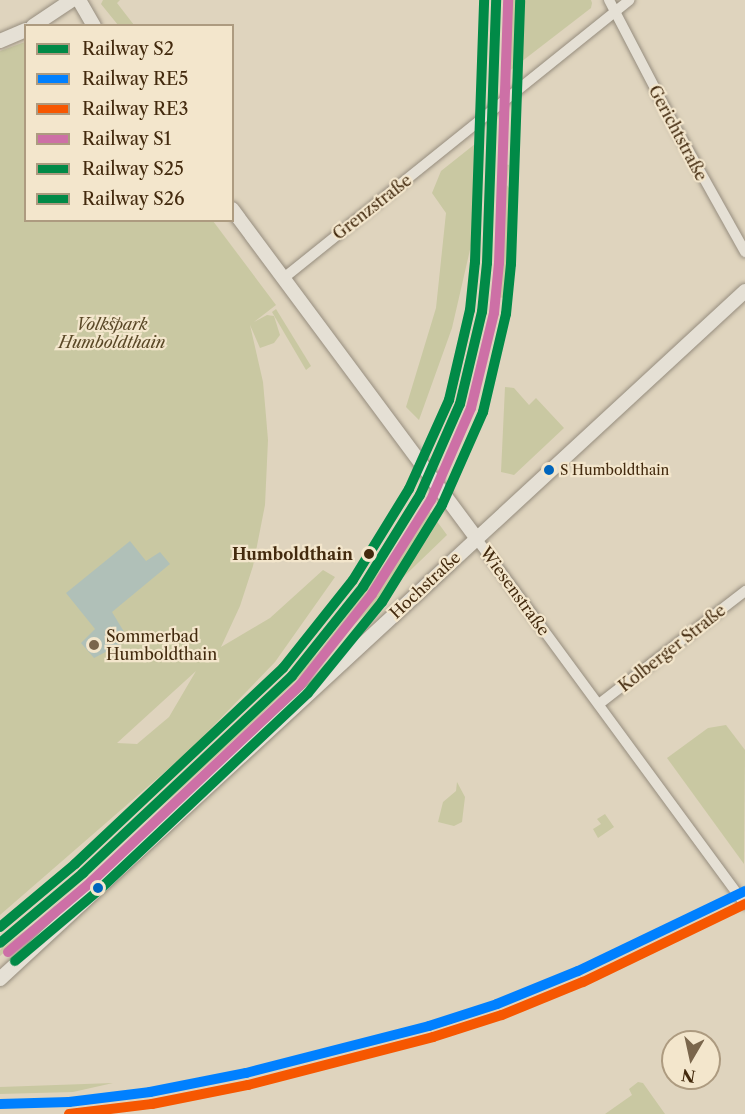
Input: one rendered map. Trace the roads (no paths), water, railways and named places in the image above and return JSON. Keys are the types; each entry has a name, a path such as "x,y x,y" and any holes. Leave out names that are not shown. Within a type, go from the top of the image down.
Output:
{"street":[{"path":"36,24 72,0"},
{"path":"79,0 93,24"},
{"name":"Gerichtstraße","path":"609,0 745,252"},
{"path":"615,12 630,0"},
{"name":"Grenzstraße","path":"285,277 615,12"},
{"path":"0,41 24,31"},
{"name":"Wiesenstraße","path":"234,212 285,277 745,903"},
{"name":"Hochstraße","path":"0,979 745,291"},
{"name":"Kolberger Straße","path":"599,704 745,591"}],"rail line":[{"name":"S25","path":"0,927 75,864 283,668 353,580 409,489 449,400 470,310 475,262 484,0"},
{"name":"S2","path":"0,943 83,873 292,676 363,587 420,495 460,404 482,312 487,263 496,0"},
{"name":"S1","path":"8,952 91,882 300,685 372,594 431,500 471,408 494,313 499,263 508,0"},
{"name":"S26","path":"15,961 99,890 308,693 382,602 442,505 483,412 506,314 511,264 520,1"},
{"name":"RE5","path":"0,1104 69,1102 150,1092 246,1073 429,1026 497,1004 578,971 745,891"},
{"name":"RE3","path":"69,1114 152,1104 248,1085 433,1037 502,1015 583,982 745,904"}],"place":[{"name":"S Humboldthain","path":"549,470"},
{"name":"Humboldthain","path":"369,554"},
{"name":"Sommerbad Humboldthain","path":"94,645"}],"park label":[{"name":"Volkspark Humboldthain","path":"112,333"}]}
